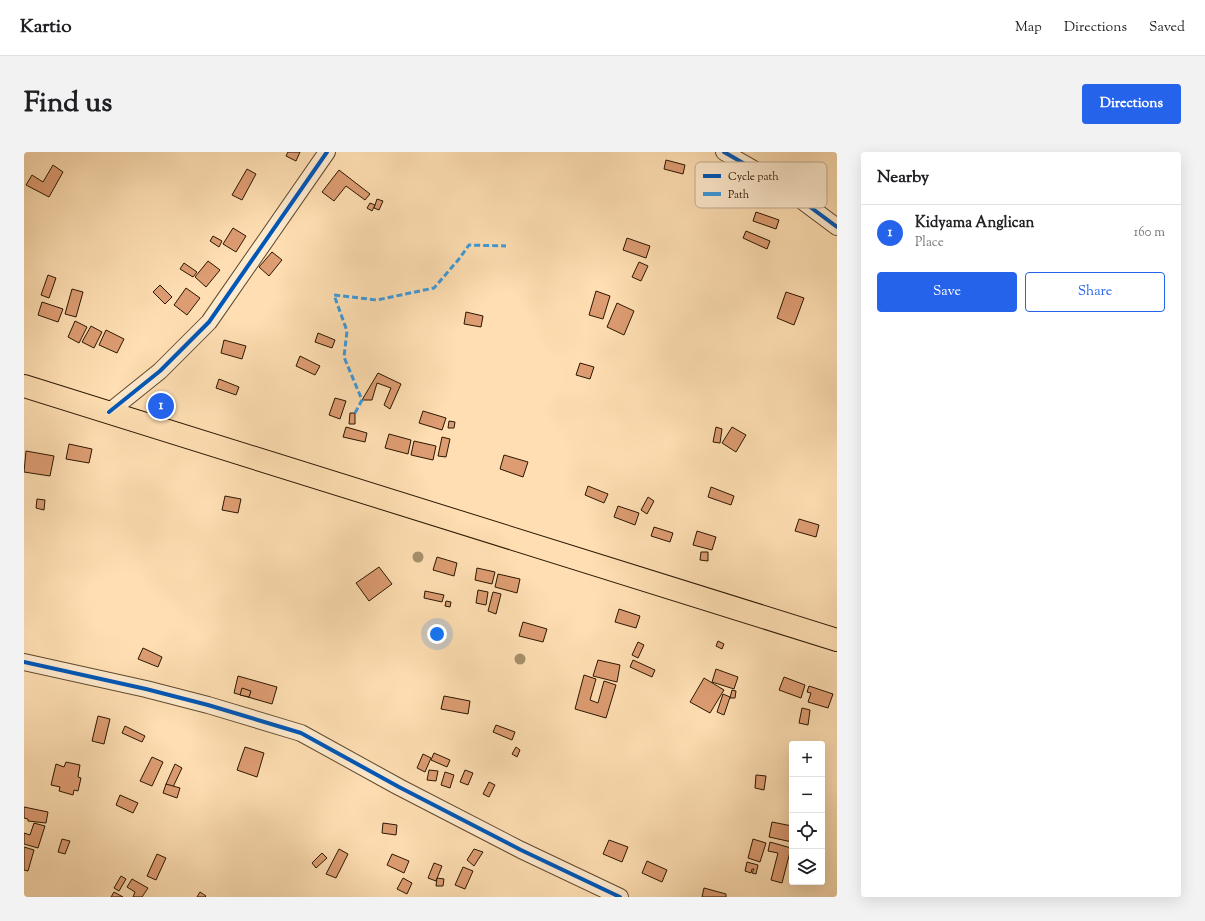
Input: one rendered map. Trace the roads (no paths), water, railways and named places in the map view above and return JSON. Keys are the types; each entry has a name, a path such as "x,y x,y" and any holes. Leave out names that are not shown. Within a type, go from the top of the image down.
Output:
{"highway":[{"path":"24,386 837,640"}],"street":[{"path":"109,412 160,371 209,322 327,152"},
{"path":"724,152 741,162"},
{"path":"812,208 837,227"},
{"path":"24,662 146,689 208,705 301,733 399,787 521,850 620,897"}],"place":[{"name":"Kidyama Anglican","path":"161,406"}]}
